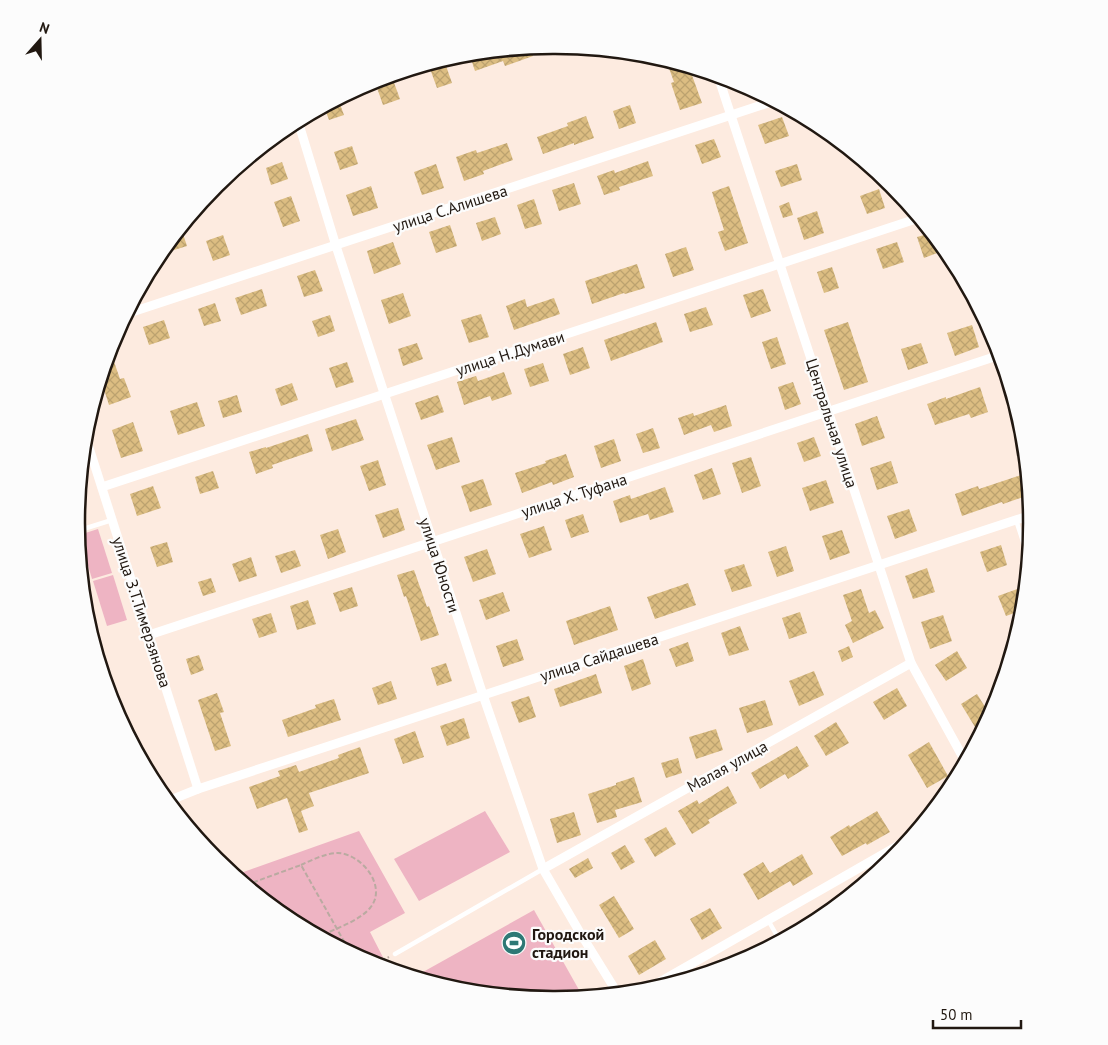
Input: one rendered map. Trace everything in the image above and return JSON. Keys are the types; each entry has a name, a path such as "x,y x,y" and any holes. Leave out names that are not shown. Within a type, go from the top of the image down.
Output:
{"street":[{"name":"Центральная улица","path":"721,85 911,663 961,754"},
{"name":"улица С.Алишева","path":"136,311 765,104"},
{"name":"улица Юности","path":"300,129 384,394 483,695 543,869 614,987"},
{"name":"улица Н.Думави","path":"102,487 912,220"},
{"name":"улица Х. Туфана","path":"149,635 992,357"},
{"name":"улица З.Т.Тимерзянова","path":"91,452 198,789"},
{"name":"улица Сайдашева","path":"175,798 198,789 1023,518"},
{"name":"Малая улица","path":"543,869 911,663"},
{"path":"670,976 887,852"}],"lane":[{"path":"85,528 112,520"},
{"path":"1016,520 1022,540"},
{"path":"395,954 543,869"},
{"path":"768,920 777,934"}],"path":[{"path":"254,882 338,853 354,858 362,863 370,874 377,892 375,902 364,914 328,932"},
{"path":"302,865 344,941"},
{"path":"384,959 395,954"}],"shaded area":[{"path":"98,529 112,573 92,579 87,561 85,533"},
{"path":"113,575 127,620 107,626 93,581"},
{"path":"485,811 510,852 419,901 394,859"},
{"path":"359,831 405,913 370,932 384,959 347,943 320,928 294,912 242,872"},
{"name":"Городской стадион","path":"534,910 579,990 523,990 493,987 423,972"}],"building":[{"path":"523,55 533,56 505,66 503,61 475,71 472,62"},
{"path":"446,67 452,83 437,88 431,71"},
{"path":"669,69 692,75 702,103 680,110 671,83 674,82"},
{"path":"394,82 400,99 383,105 377,88"},
{"path":"630,105 636,123 619,129 613,111"},
{"path":"340,106 344,115 329,120 327,113"},
{"path":"586,116 594,138 543,154 537,137 568,126 567,123"},
{"path":"782,117 789,136 765,144 758,125"},
{"path":"714,139 721,157 702,164 695,145"},
{"path":"507,143 513,160 483,171 484,174 464,181 456,157 476,150 477,153"},
{"path":"352,146 358,164 340,170 334,152"},
{"path":"648,161 653,176 619,187 620,190 604,195 597,176 614,170 615,173"},
{"path":"282,162 288,179 271,185 266,168"},
{"path":"436,164 444,188 422,195 414,172"},
{"path":"797,164 802,180 781,187 775,171"},
{"path":"574,183 581,204 559,211 552,190"},
{"path":"371,186 378,208 353,216 346,195"},
{"path":"729,186 748,243 725,251 718,232 724,230 712,192"},
{"path":"879,189 885,208 867,214 860,196"},
{"path":"291,196 300,221 283,227 274,202"},
{"path":"534,199 542,224 525,229 517,205"},
{"path":"789,202 793,215 783,218 779,206"},
{"path":"817,211 824,233 804,240 797,218"},
{"path":"495,217 501,234 482,241 476,223"},
{"path":"450,225 457,246 436,253 429,232"},
{"path":"183,235 187,246 172,251"},
{"path":"223,235 230,255 213,261 206,241"},
{"path":"924,235 937,253 924,258 917,237"},
{"path":"393,242 401,264 374,274 367,251"},
{"path":"897,242 904,262 883,269 876,249"},
{"path":"686,247 694,270 673,277 665,254"},
{"path":"637,264 645,288 592,304 585,281"},
{"path":"832,267 839,288 824,293 817,272"},
{"path":"315,270 323,291 304,297 297,276"},
{"path":"262,289 267,306 241,315 235,298"},
{"path":"763,289 771,311 751,318 743,295"},
{"path":"403,293 411,316 389,324 381,300"},
{"path":"554,298 560,314 514,330 506,306 525,299 527,307"},
{"path":"215,303 221,321 204,326 198,309"},
{"path":"706,307 713,325 690,332 684,314"},
{"path":"481,314 489,337 469,343 461,320"},
{"path":"330,315 335,331 318,337 312,321"},
{"path":"164,320 170,338 149,345 143,327"},
{"path":"656,322 663,342 611,361 604,340"},
{"path":"848,322 868,382 844,390 824,330"},
{"path":"972,325 979,347 955,356 947,333"},
{"path":"777,337 786,364 771,369 762,342"},
{"path":"417,343 423,359 403,366 398,349"},
{"path":"921,343 928,363 908,370 901,349"},
{"path":"583,347 590,368 570,375 563,354"},
{"path":"114,362 120,379 124,378 131,397 109,405 104,390"},
{"path":"347,362 354,382 336,388 329,368"},
{"path":"543,363 549,381 530,387 524,369"},
{"path":"504,372 512,394 492,401 490,396 464,405 457,382 476,376 478,381"},
{"path":"793,382 801,404 785,410 778,387"},
{"path":"292,383 298,400 281,406 275,389"},
{"path":"980,387 988,412 971,418 969,414 935,425 927,404"},
{"path":"237,395 242,412 223,418 218,401"},
{"path":"438,395 444,412 421,420 415,403"},
{"path":"197,402 205,426 178,435 170,411"},
{"path":"726,405 732,426 714,432 711,425 684,435 678,418 693,413 694,416"},
{"path":"877,416 885,438 862,446 855,424"},
{"path":"356,419 364,440 332,451 325,429"},
{"path":"133,422 143,451 121,458 112,430"},
{"path":"653,428 660,448 643,453 636,434"},
{"path":"308,434 313,451 272,465 273,468 256,474 249,452"},
{"path":"452,437 460,462 436,470 427,445"},
{"path":"814,437 821,456 804,462 797,443"},
{"path":"614,439 621,461 601,468 594,446"},
{"path":"566,454 574,477 553,485 552,482 522,493 515,473"},
{"path":"751,457 761,486 742,493 732,463"},
{"path":"378,460 386,485 369,491 360,466"},
{"path":"891,461 898,483 877,490 870,468"},
{"path":"712,468 721,494 703,500 694,475"},
{"path":"213,471 219,488 200,494 195,477"},
{"path":"1020,475 1022,497 1003,504 1002,502 962,516 955,494 978,486 979,489"},
{"path":"483,479 492,505 470,512 461,486"},
{"path":"826,480 834,503 810,511 802,488"},
{"path":"153,486 161,508 137,516 130,494"},
{"path":"665,487 674,512 650,520 648,514 620,523 613,501 630,495 631,499"},
{"path":"398,508 405,530 383,538 375,515"},
{"path":"909,509 917,531 895,539 887,516"},
{"path":"583,514 589,532 571,538 565,520"},
{"path":"544,526 552,550 529,558 520,534"},
{"path":"338,529 346,552 328,559 320,535"},
{"path":"842,530 850,553 830,560 822,536"},
{"path":"167,542 173,562 157,567 150,547"},
{"path":"1001,545 1007,565 987,572 980,552"},
{"path":"786,546 794,571 777,577 768,552"},
{"path":"487,549 496,574 473,582 464,557"},
{"path":"295,550 301,566 281,573 275,556"},
{"path":"251,557 257,576 239,582 232,564"},
{"path":"744,564 752,586 732,592 724,570"},
{"path":"927,568 935,592 913,599 905,576"},
{"path":"414,570 439,635 421,641 397,575"},
{"path":"211,578 216,592 203,596 198,582"},
{"path":"688,583 696,605 655,619 647,597"},
{"path":"352,587 358,606 340,612 333,593"},
{"path":"861,589 869,613 875,610 884,628 853,643 845,625 852,621 843,595"},
{"path":"1018,589 1014,613 1006,616 998,596"},
{"path":"503,592 510,611 486,620 479,600"},
{"path":"308,600 316,624 297,630 290,606"},
{"path":"610,606 618,630 574,645 566,621"},
{"path":"800,612 807,633 789,639 782,618"},
{"path":"271,613 277,632 259,638 252,619"},
{"path":"943,615 952,641 930,649 921,622"},
{"path":"740,626 749,650 729,656 721,633"},
{"path":"517,639 524,660 503,667 496,646"},
{"path":"688,642 694,661 676,667 669,649"},
{"path":"849,646 853,657 842,662 838,651"},
{"path":"957,651 967,668 946,681 935,665"},
{"path":"199,655 204,670 191,675 186,659"},
{"path":"643,659 651,684 632,691 624,666"},
{"path":"446,663 452,681 437,686 431,668"},
{"path":"814,671 824,695 799,706 789,681"},
{"path":"596,674 602,693 560,707 554,689"},
{"path":"391,681 397,699 378,705 372,688"},
{"path":"897,688 907,706 884,720 873,702"},
{"path":"217,693 224,712 220,713 231,746 215,751 198,700"},
{"path":"977,694 985,707 976,727 975,727 961,704"},
{"path":"529,696 536,717 519,723 511,702"},
{"path":"334,699 341,720 288,737 282,720 316,708 315,705"},
{"path":"765,700 773,725 747,733 739,708"},
{"path":"464,718 470,738 447,746 440,726"},
{"path":"836,722 849,743 826,756 814,736"},
{"path":"716,729 723,750 696,759 689,737"},
{"path":"415,731 424,757 403,764 394,739"},
{"path":"929,742 948,776 927,788 908,755"},
{"path":"797,746 809,766 788,779 785,774 760,789 751,773"},
{"path":"360,747 369,773 309,793 314,806 301,811 308,830 299,833 287,798 257,809 249,787 280,776 278,771 296,765 299,772 339,758 338,755"},
{"path":"678,758 682,773 666,778 661,763"},
{"path":"634,777 642,802 615,810 617,817 597,823 588,794"},
{"path":"728,786 737,803 708,820 710,823 692,834 678,811 697,800 699,804"},
{"path":"877,811 890,832 842,856 830,837"},
{"path":"574,812 581,835 557,843 550,819"},
{"path":"666,827 676,844 655,857 644,839"},
{"path":"625,845 635,862 621,870 611,853"},
{"path":"802,854 813,874 793,886 790,881 758,900 743,874 763,862 770,873"},
{"path":"588,858 593,868 575,878 569,869"},
{"path":"614,896 634,929 619,938 599,905"},
{"path":"710,908 722,928 702,940 690,919"},
{"path":"655,940 666,959 639,975 628,956"}],"place":[{"name":"Городской стадион","path":"514,943"}]}
